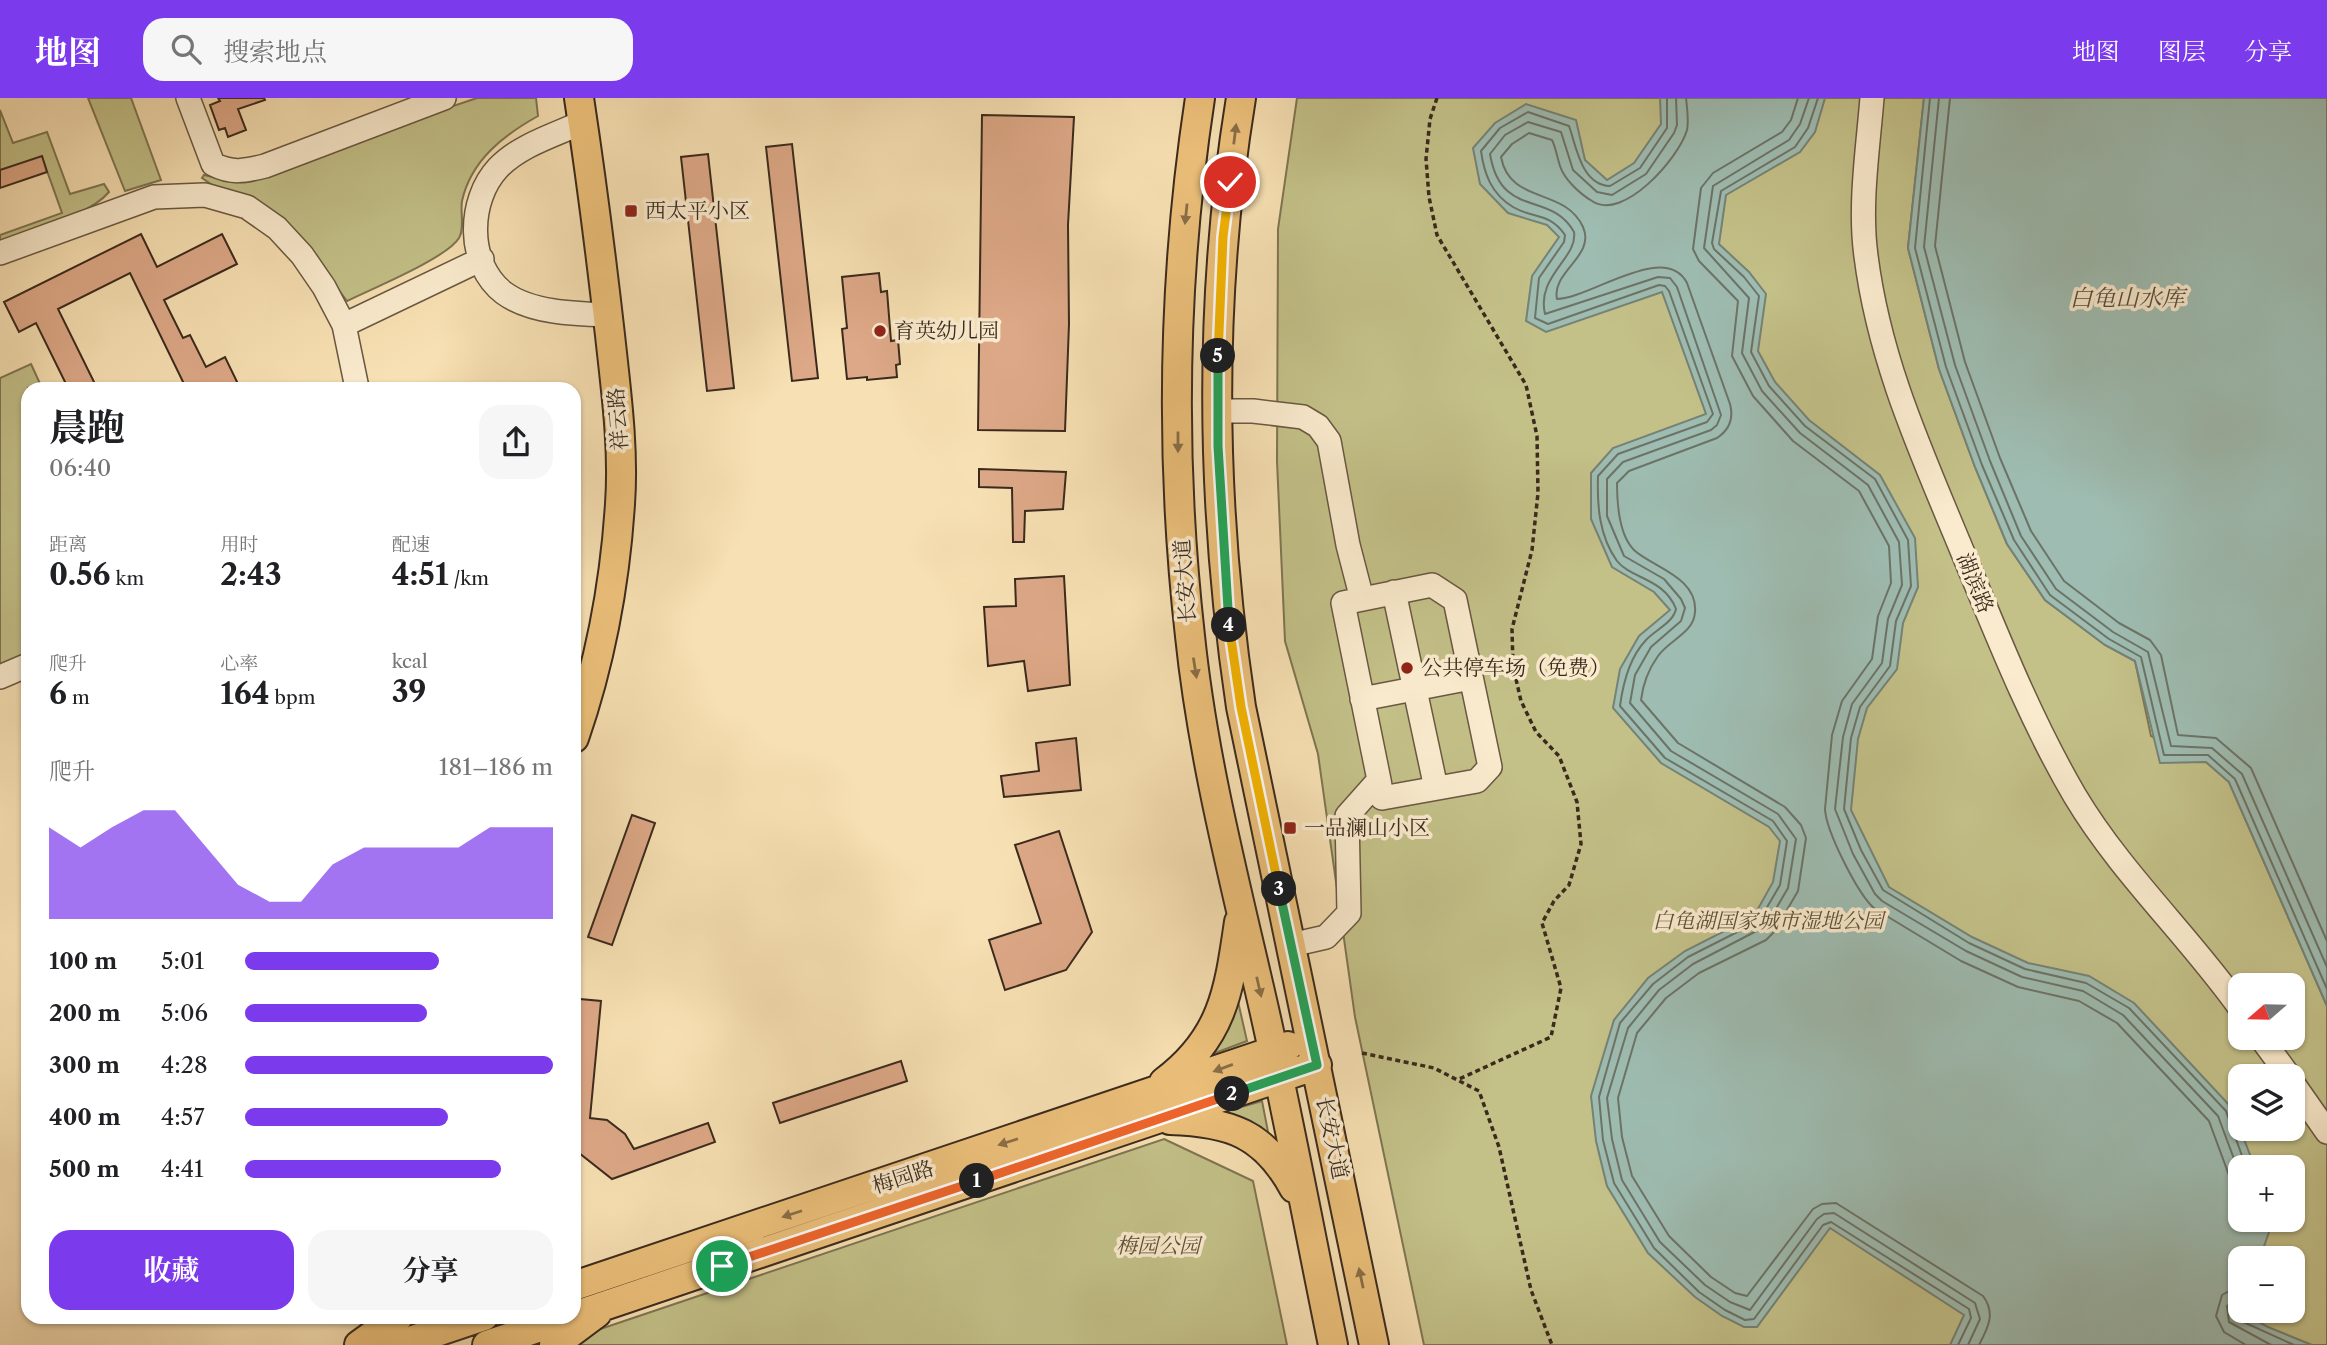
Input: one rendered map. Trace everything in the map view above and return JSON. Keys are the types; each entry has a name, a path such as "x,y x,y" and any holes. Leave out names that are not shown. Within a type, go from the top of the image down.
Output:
{"main road":[{"name":"长安大道","path":"1200,98 1182,251 1178,402 1182,553 1190,639 1205,733 1333,1345"},
{"name":"长安大道","path":"1241,98 1223,237 1218,317 1221,511 1230,631 1241,707 1374,1345"},
{"name":"祥云路","path":"581,110 618,409 620,503 605,616 590,688 581,716"},
{"path":"1241,909 1227,996 1215,1023 1188,1065 1152,1107 1231,1127 1249,1136 1274,1157 1305,1208"},
{"name":"梅园路","path":"581,1313 1152,1107 1273,1051 1314,1052"},
{"name":"梅园路","path":"581,1284 1152,1107 1278,1078 1314,1052"},
{"path":"581,1272 628,1268"},
{"path":"581,1324 591,1316 633,1296"},
{"path":"359,1345 387,1324"},
{"name":"梅园路","path":"398,1345 512,1324"},
{"path":"554,1345 581,1324"}],"street":[{"path":"188,98 213,164 226,171 240,172 265,166 444,98"},
{"name":"湖滨路","path":"1872,98 1866,180 1865,254 1880,339 1917,445 1995,631 2039,728 2076,797 2133,878 2228,993"},
{"path":"581,110 515,154 489,179 482,192 475,221 482,259 492,280 505,293 525,302 580,314 608,315"},
{"path":"0,253 154,197 205,195 247,207 278,228 302,255 344,325 356,382"},
{"path":"344,325 482,259"},
{"path":"1218,411 1253,411 1303,417 1318,426 1329,441 1348,545 1362,599"},
{"path":"1432,585 1455,600 1490,767 1477,781 1382,798 1343,603 1362,599 1432,585"},
{"path":"1394,592 1436,788"},
{"path":"0,677 21,668"},
{"path":"1362,699 1471,678"},
{"path":"1291,945 1326,937 1349,913 1346,816 1379,780"},
{"path":"2305,1101 2327,1132"}],"path":[{"path":"1437,98 1430,119 1426,159 1429,197 1437,235 1526,385 1537,436 1538,493 1532,550 1512,629 1513,666 1521,701 1536,732 1559,756 1577,802 1581,844 1569,885 1554,901 1542,923 1561,988 1551,1037 1457,1080"},
{"path":"1362,1053 1434,1069 1479,1091 1495,1136 1531,1290 1552,1345"}],"green space":[{"path":"88,98 131,98 161,180 125,191"},
{"path":"477,98 536,98 538,116 501,140 473,173 462,201 461,234 452,246 425,264 347,301 311,253 202,178 204,175 230,181"},
{"name":"白龟湖国家城市湿地公园","path":"1297,98 1924,98 1908,248 1939,369 2007,544 2045,600 2105,645 2135,661 2151,736 2206,762 2229,782 2327,1006 2327,1345 1424,1345 1355,1017 1318,754 1285,641 1277,461 1278,229"},
{"path":"0,110 13,143 47,132 70,194 104,184 109,192 100,201 73,216 0,242 0,235 62,213 42,157 0,170"},
{"path":"31,364 39,382 21,382 21,662 0,672 0,378"},
{"path":"1237,997 1247,1041 1207,1056"},
{"path":"1262,1101 1270,1142 1217,1114"},
{"name":"梅园公园","path":"1164,1139 1253,1181 1287,1345 553,1345"}],"water":[{"path":"1660,98 1825,98 1815,132 1800,152 1726,195 1719,244 1749,272 1766,294 1758,351 1775,382 1809,420 1880,475 1915,538 1918,587 1903,623 1897,669 1867,708 1858,739 1851,810 1889,887 1972,937 2028,963 2089,976 2134,1003 2228,1104 2228,1141 2245,1141 2250,1155 2228,1155 2228,1232 2269,1232 2264,1246 2228,1246 2228,1323 2261,1323 2312,1345 1950,1345 1964,1315 1830,1228 1757,1327 1744,1327 1722,1316 1695,1297 1648,1253 1607,1186 1596,1141 1591,1096 1614,1020 1648,978 1685,951 1754,916 1773,882 1780,841 1769,827 1661,763 1613,708 1620,669 1639,636 1670,610 1654,592 1612,567 1591,519 1591,473 1613,448 1706,414 1662,292 1546,332 1526,321 1532,276 1559,237 1547,225 1508,213 1480,184 1473,148 1495,123 1526,104 1576,120 1585,160 1607,180 1634,163 1661,124"},
{"name":"白龟山水库","path":"1924,98 2327,98 2327,1006 2229,782 2206,762 2160,763 2135,661 2105,645 2045,600 2007,544 1939,369 1908,248"}],"building":[{"path":"218,98 265,100 238,109 246,130 228,137 225,128 219,130 210,105 220,101"},
{"path":"982,115 1074,117 1068,225 1069,324 1065,431 978,430"},
{"path":"792,144 818,378 792,381 766,147"},
{"path":"708,154 734,388 707,391 681,157"},
{"path":"42,156 47,172 0,188 0,170"},
{"path":"141,234 157,267 222,234 237,264 164,300 183,338 190,335 206,367 225,357 237,382 183,382 130,273 58,309 94,382 65,382 36,323 19,332 4,302"},
{"path":"879,273 881,292 887,291 891,341 898,340 900,364 896,365 897,377 847,379 842,329 847,328 842,277"},
{"path":"979,469 1066,472 1063,509 1025,511 1024,542 1013,542 1012,488 979,487"},
{"path":"1064,576 1070,685 1028,691 1024,661 988,666 984,607 1016,606 1015,579"},
{"path":"1076,738 1081,790 1004,797 1001,776 1039,771 1036,743"},
{"path":"632,815 655,823 612,945 588,937"},
{"path":"1059,831 1092,932 1066,970 1005,990 989,940 1041,923 1015,845"},
{"path":"581,999 601,1001 590,1118 607,1120 625,1134 634,1149 708,1123 715,1142 612,1179 581,1155"},
{"path":"901,1061 907,1081 780,1123 773,1103"}],"place":[{"name":"西太平小区","path":"631,211"},
{"name":"育英幼儿园","path":"880,331"},
{"name":"公共停车场（免费）","path":"1407,668"},
{"name":"一品澜山小区","path":"1290,828"}],"route":[{"path":"722,1266 1317,1065 1241,707 1230,631 1218,446 1218,317 1223,237 1230,182"}]}
